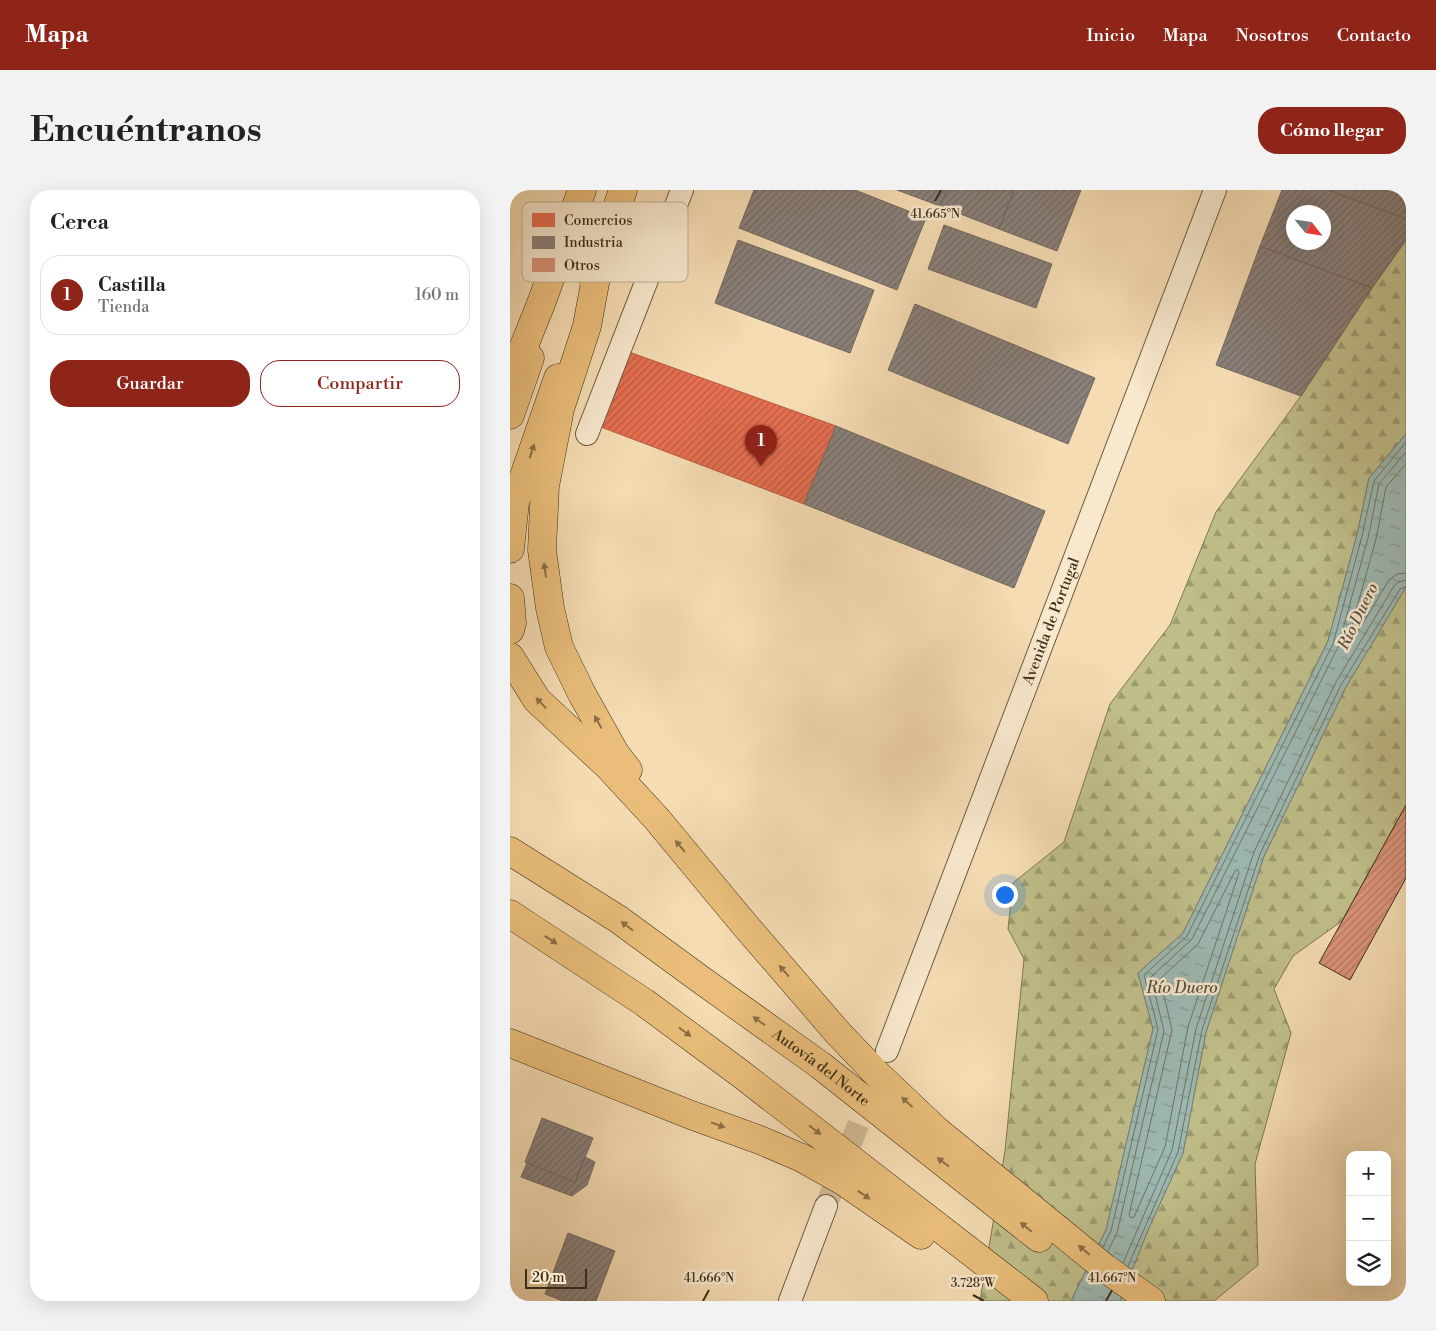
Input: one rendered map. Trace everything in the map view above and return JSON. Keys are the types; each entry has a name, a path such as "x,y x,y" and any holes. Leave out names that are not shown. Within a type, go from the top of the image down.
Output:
{"highway":[{"path":"578,202 582,190"},
{"path":"590,202 594,190"},
{"path":"619,202 623,190"},
{"path":"510,381 549,282"},
{"path":"510,415 560,282"},
{"path":"510,549 515,502 591,282"},
{"path":"595,282 587,326 560,408 545,486 542,550 550,608 559,647 610,745 645,791 656,818"},
{"path":"510,598 512,623 510,630"},
{"path":"510,657 537,700 608,766 656,818 838,1033 878,1075 990,1185 1150,1301"},
{"name":"Autovía del Norte","path":"510,851 618,919 820,1064 899,1128 990,1185 1119,1301"},
{"path":"510,914 645,1003 741,1074 944,1241 1005,1301"},
{"path":"510,1043 691,1116 760,1140 802,1158 944,1241 1034,1301"},
{"path":"510,1063 691,1116"}],"street":[{"path":"677,202 682,190"},
{"name":"Avenida de Portugal","path":"887,1051 1215,190"},
{"path":"587,434 646,282"},
{"path":"790,1301 826,1206"}],"green space":[{"path":"1406,240 1406,434 1369,478 1357,535 1328,641 1269,761 1183,933 1138,973 1153,1029 1106,1230 1071,1301 980,1301 1005,1151 1024,959 1008,929 1013,883 1064,842 1110,704 1170,625 1216,512 1301,396"},
{"path":"1406,587 1406,805 1342,921 1293,956 1274,989 1291,1033 1255,1164 1258,1265 1214,1301 1120,1301 1148,1230 1183,1153 1206,1032 1264,856 1346,687"}],"water":[{"name":"Río Duero","path":"1406,434 1406,587 1346,687 1264,856 1206,1032 1183,1153 1148,1230 1120,1301 1071,1301 1106,1230 1153,1029 1138,973 1183,933 1269,761 1328,641 1357,535 1369,478"}],"building: Comercios":[{"path":"629,352 836,426 804,504 601,427"}],"building: Industria":[{"path":"754,190 855,190 926,218 897,290 739,228"},
{"path":"897,190 947,190 940,206"},
{"path":"947,190 1014,190 999,229 940,206"},
{"path":"1014,190 1081,190 1057,251 999,229"},
{"path":"1282,190 1328,190 1406,219 1406,240 1372,288 1260,246"},
{"path":"1328,190 1406,190 1406,219"},
{"path":"944,225 1052,264 1036,308 928,269"},
{"path":"738,240 874,290 850,353 715,303"},
{"path":"1260,246 1372,288 1301,396 1216,365"},
{"path":"915,304 1095,378 1068,444 888,370"},
{"path":"836,426 1045,511 1014,588 804,504"},
{"path":"542,1118 593,1138 575,1182 525,1162"},
{"path":"585,1157 595,1162 587,1185 572,1196 521,1177 527,1163 575,1182"},
{"path":"568,1233 615,1251 596,1301 563,1301 545,1294"}],"building: Otros":[{"path":"1406,805 1406,878 1350,980 1319,963"}],"tunnel":[{"path":"826,1206 873,1087"}],"place":[{"name":"Castilla","path":"761,466"}]}
